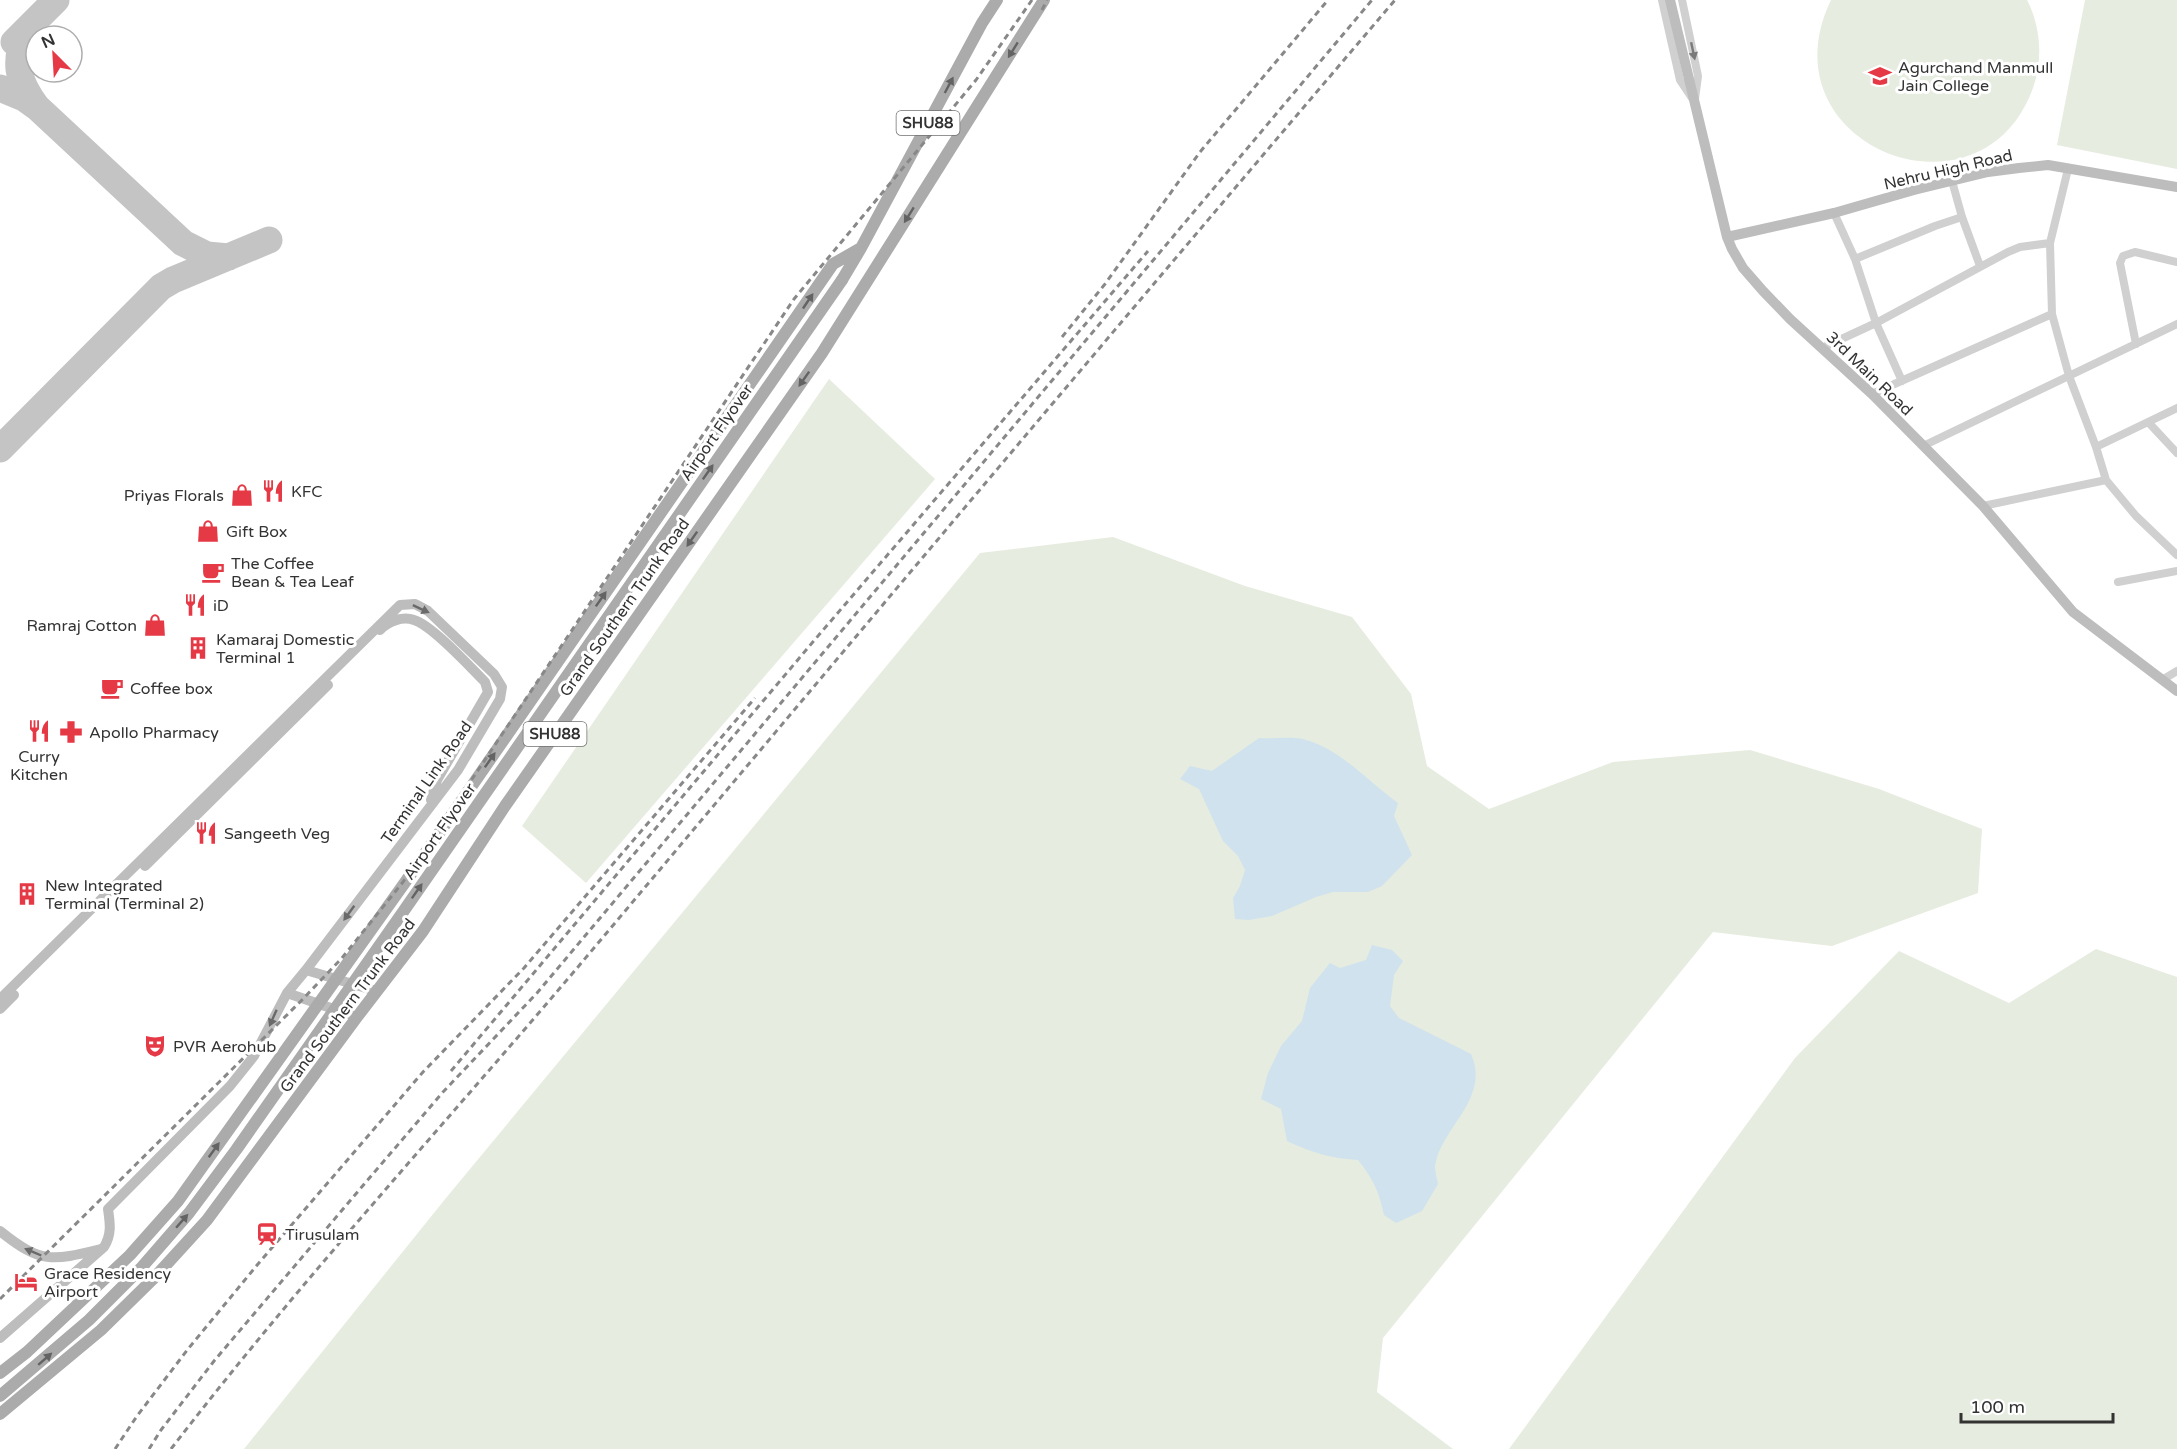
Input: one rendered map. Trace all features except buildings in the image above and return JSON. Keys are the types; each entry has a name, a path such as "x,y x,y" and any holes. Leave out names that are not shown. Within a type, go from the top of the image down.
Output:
{"main road":[{"name":"SHU88","path":"861,248 982,23 997,0"},
{"name":"Grand Southern Trunk Road","path":"0,1414 101,1330 155,1277 207,1220 423,931 505,806 822,353 1044,0"},
{"name":"Airport Flyover","path":"0,1396 89,1320 142,1267 189,1213 343,998 842,280 861,248"},
{"path":"0,1373 45,1336 137,1248 178,1200 337,980 833,264 861,248"}],"street":[{"path":"1662,0 1680,80 1695,102"},
{"name":"3rd Main Road","path":"1670,0 1727,237 1743,268 1763,291 1872,394 1983,506 2073,612 2177,691"},
{"path":"1682,0 1698,76 1695,102"},
{"name":"Nehru High Road","path":"1727,237 1834,213 1988,172 2019,168 2048,165 2177,187"},
{"path":"2068,170 2050,243 2052,314 2069,376 2106,480 2136,516 2177,555"},
{"path":"1952,181 1980,266"},
{"path":"1834,213 1855,259 1876,323 1902,381"},
{"path":"1855,259 1962,217"},
{"path":"1822,348 1876,323 1980,266 2020,247 2050,243"},
{"path":"2136,344 2120,262 2123,256 2135,252 2177,262"},
{"path":"1872,394 2052,314"},
{"path":"1923,446 2177,324"},
{"path":"2096,447 2177,408"},
{"path":"2149,423 2177,453"},
{"path":"1983,506 2106,480"},
{"path":"2118,582 2177,571"},
{"name":"Terminal Link Road","path":"0,999 400,605 415,604 428,611 494,674 502,687 496,708 458,770 286,993 254,1056 230,1086 108,1209 109,1238 101,1249"},
{"path":"0,1009 310,703 383,626 401,618 416,620 435,634 485,682 488,692 437,780 429,806"},
{"path":"2162,680 2177,671"},
{"path":"306,970 376,991"},
{"path":"286,993 357,1017"},
{"path":"0,1231 24,1248 48,1258 60,1259 101,1249"},
{"path":"0,1338 101,1249"}],"shaded area":[{"path":"1831,0 2027,0 2038,32 2039,44 2038,66 2033,88 2007,132 1970,155 1928,162 1886,152 1850,130 1826,95 1817,51"},
{"path":"2085,0 2177,0 2177,169 2057,145"},
{"path":"829,379 935,479 586,883 522,826"},
{"path":"1113,537 1245,586 1352,617 1411,694 1427,766 1489,809 1613,762 1750,750 1879,789 1982,829 1978,893 1832,946 1713,932 1383,1338 1377,1392 1453,1449 244,1449 446,1198 980,553"},
{"path":"2096,949 2177,977 2177,1449 1509,1449 1795,1058 1899,951 2009,1003"}],"water":[{"path":"1259,738 1306,740 1319,744 1354,767 1398,803 1394,816 1412,855 1382,886 1368,892 1333,892 1272,916 1249,920 1235,919 1233,898 1245,870 1238,856 1223,841 1199,789 1180,779 1190,766 1212,771"},
{"path":"1372,945 1392,950 1403,961 1394,975 1390,1006 1399,1018 1471,1054 1475,1070 1475,1085 1470,1099 1439,1152 1435,1166 1438,1184 1422,1211 1396,1223 1384,1215 1375,1186 1358,1160 1321,1154 1287,1141 1281,1109 1261,1099 1268,1073 1281,1046 1302,1021 1310,988 1330,963 1340,968 1366,960"}],"taxiway":[{"path":"14,42 56,0"},
{"path":"24,36 19,70 25,88 37,107"},
{"path":"0,88 24,98 38,108 183,243 207,255 229,257"},
{"path":"0,449 161,287 269,240"}],"railway":[{"path":"0,1299 300,1002 342,958 403,882 794,299 976,80 1032,0"},
{"path":"1042,10 1047,0"},
{"path":"1062,337 1105,284 1200,152 1328,0"},
{"path":"149,1449 214,1361 443,1092 537,993 1372,0"},
{"path":"171,1449 322,1263 583,961 1395,0"},
{"path":"451,1071 812,643 1148,251"},
{"path":"115,1449 188,1349 258,1264 423,1072 524,968 755,698"}],"place":[{"name":"Agurchand Manmull Jain College","path":"1880,76"},
{"name":"KFC","path":"273,491"},
{"name":"Priyas Florals","path":"242,495"},
{"name":"Gift Box","path":"208,531"},
{"name":"The Coffee Bean & Tea Leaf","path":"213,572"},
{"name":"iD","path":"195,605"},
{"name":"Ramraj Cotton","path":"155,625"},
{"name":"Kamaraj Domestic Terminal 1","path":"198,648"},
{"name":"Coffee box","path":"112,688"},
{"name":"Curry Kitchen","path":"39,731"},
{"name":"Apollo Pharmacy","path":"71,732"},
{"name":"Sangeeth Veg","path":"206,833"},
{"name":"New Integrated Terminal (Terminal 2)","path":"27,894"},
{"name":"PVR Aerohub","path":"155,1046"},
{"name":"Tirusulam","path":"267,1234"},
{"name":"Grace Residency Airport","path":"26,1282"}]}
